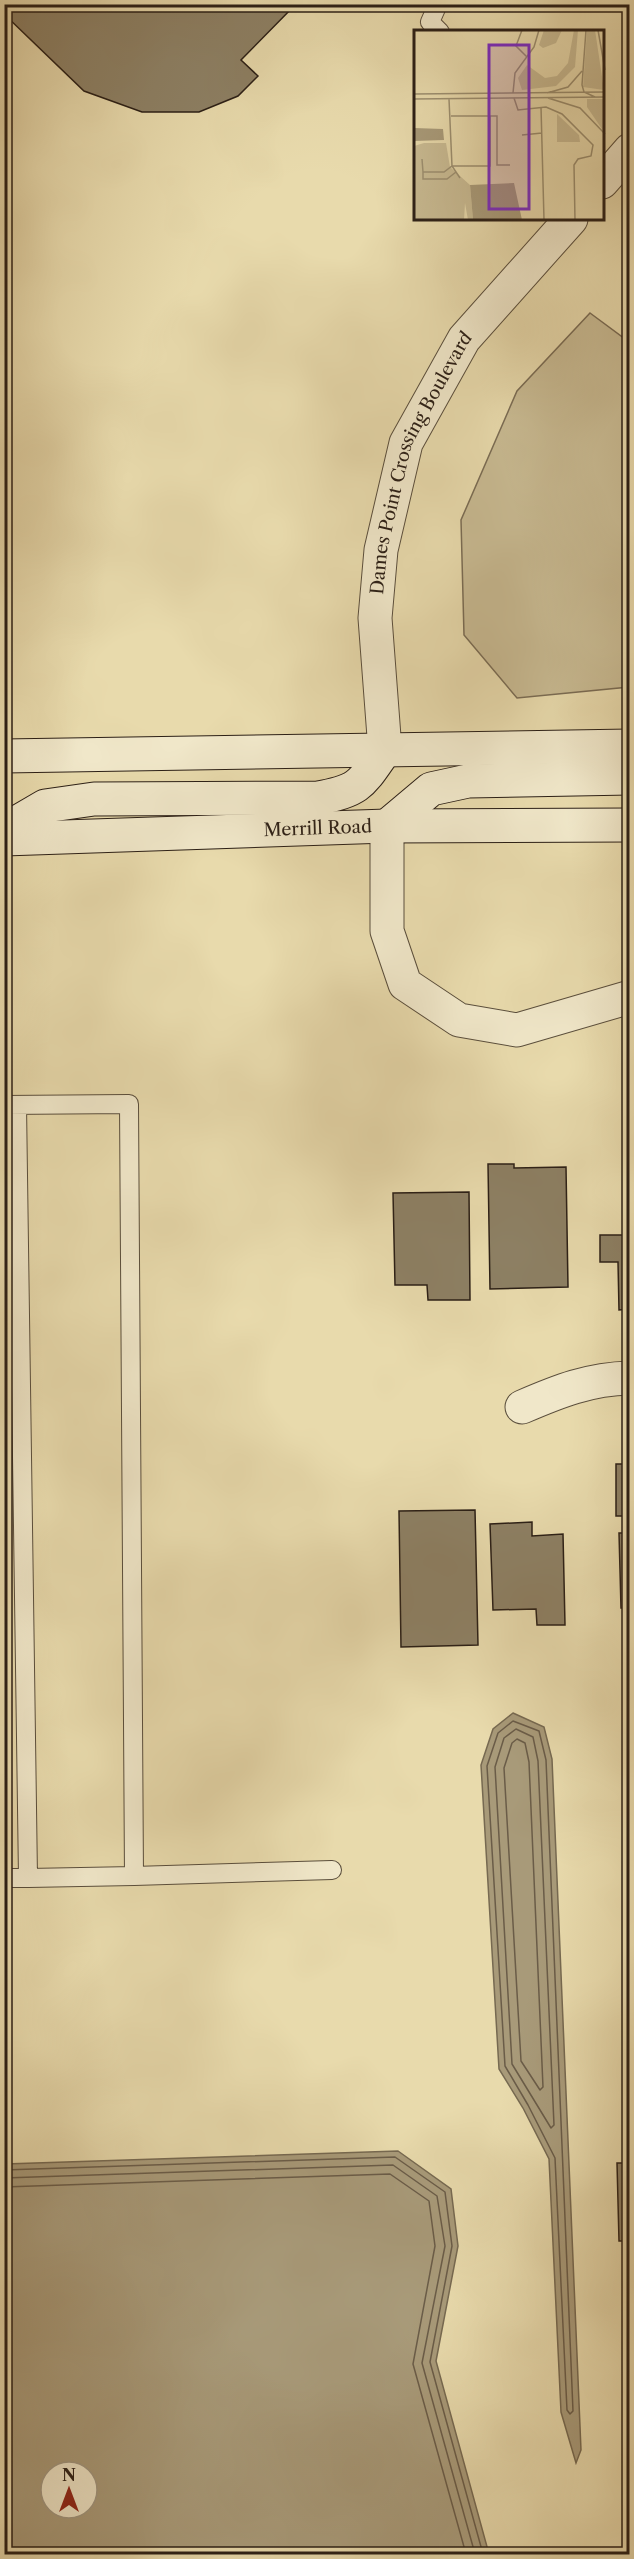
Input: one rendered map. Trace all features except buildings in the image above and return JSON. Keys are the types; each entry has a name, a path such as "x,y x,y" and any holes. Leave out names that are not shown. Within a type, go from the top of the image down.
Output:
{"main road":[{"path":"604,181 630,150"},
{"name":"Dames Point Crossing Boulevard","path":"385,750 375,618 381,550 406,443 464,339 570,220"},
{"path":"4,756 630,747"},
{"path":"4,830 45,806 94,799 318,798 340,794 363,782 385,750"},
{"path":"630,778 468,781 431,789 387,826 387,931 405,984 459,1020 517,1030 630,997"},
{"name":"Merrill Road","path":"4,839 387,826 630,825"},
{"path":"522,1407 566,1388 609,1378 630,1378"}],"lane":[{"path":"438,4 430,22 438,30"},
{"path":"28,1878 11,1105 129,1104 134,1876"},
{"path":"4,1878 332,1870"}],"shaded area":[{"path":"590,313 629,342 629,687 517,698 464,635 461,520 517,391"}],"water":[{"path":"513,1713 544,1727 552,1759 581,2450 576,2463 561,2412 549,2159 523,2108 499,2069 481,1765 493,1729"},
{"path":"398,2151 451,2189 458,2246 436,2361 489,2554 5,2554 5,2164"}]}
